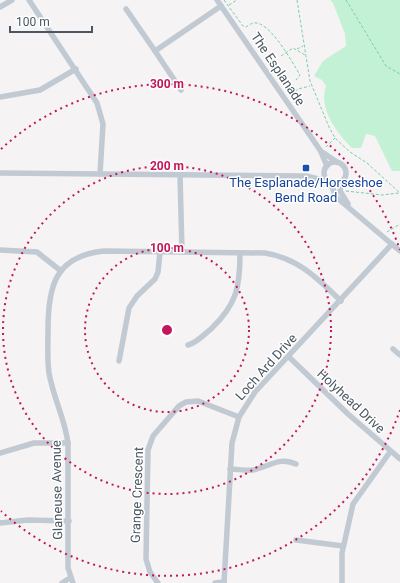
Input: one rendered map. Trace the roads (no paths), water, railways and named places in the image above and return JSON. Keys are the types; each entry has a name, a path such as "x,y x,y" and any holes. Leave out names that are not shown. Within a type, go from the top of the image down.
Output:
{"street":[{"path":"0,7 12,0"},
{"path":"29,0 94,98 103,124 100,174"},
{"name":"The Esplanade","path":"217,0 320,150 326,169"},
{"path":"155,51 221,6"},
{"path":"126,9 182,90"},
{"path":"0,97 40,90 76,69"},
{"name":"The Esplanade","path":"320,150 337,162"},
{"path":"306,176 326,169 337,162 342,164 346,170 346,178 341,183 340,191 349,207"},
{"path":"326,169 329,182 336,197 400,251"},
{"path":"0,173 306,176 329,182 341,183"},
{"path":"180,175 182,252"},
{"name":"Loch Ard Drive","path":"224,582 232,443 239,417 248,400 392,244"},
{"path":"0,250 37,252 61,271"},
{"name":"Glaneuse Avenue","path":"72,581 68,568 68,443 66,428 49,373 48,358 48,303 55,282 61,271 76,259 94,252 265,253 291,260 308,271 341,301"},
{"path":"119,362 129,308 137,296 155,279 158,272 160,252"},
{"path":"188,345 196,342 220,320 236,297 239,284 240,253"},
{"path":"393,348 400,355"},
{"name":"Holyhead Drive","path":"289,357 390,452 400,459"},
{"name":"Grange Crescent","path":"158,583 150,572 146,559 148,450 151,439 179,406 190,401 198,401 239,417"},
{"path":"0,453 34,444 68,443"},
{"path":"342,583 340,561 353,504 390,452"},
{"path":"230,469 255,469 283,460 296,464"},
{"path":"0,523 28,520 68,521"},
{"path":"296,540 343,546"},
{"path":"62,583 72,581"},
{"path":"215,583 224,582"}],"place":[{"name":"The Esplanade/Horseshoe Bend Road","path":"306,168"}]}
